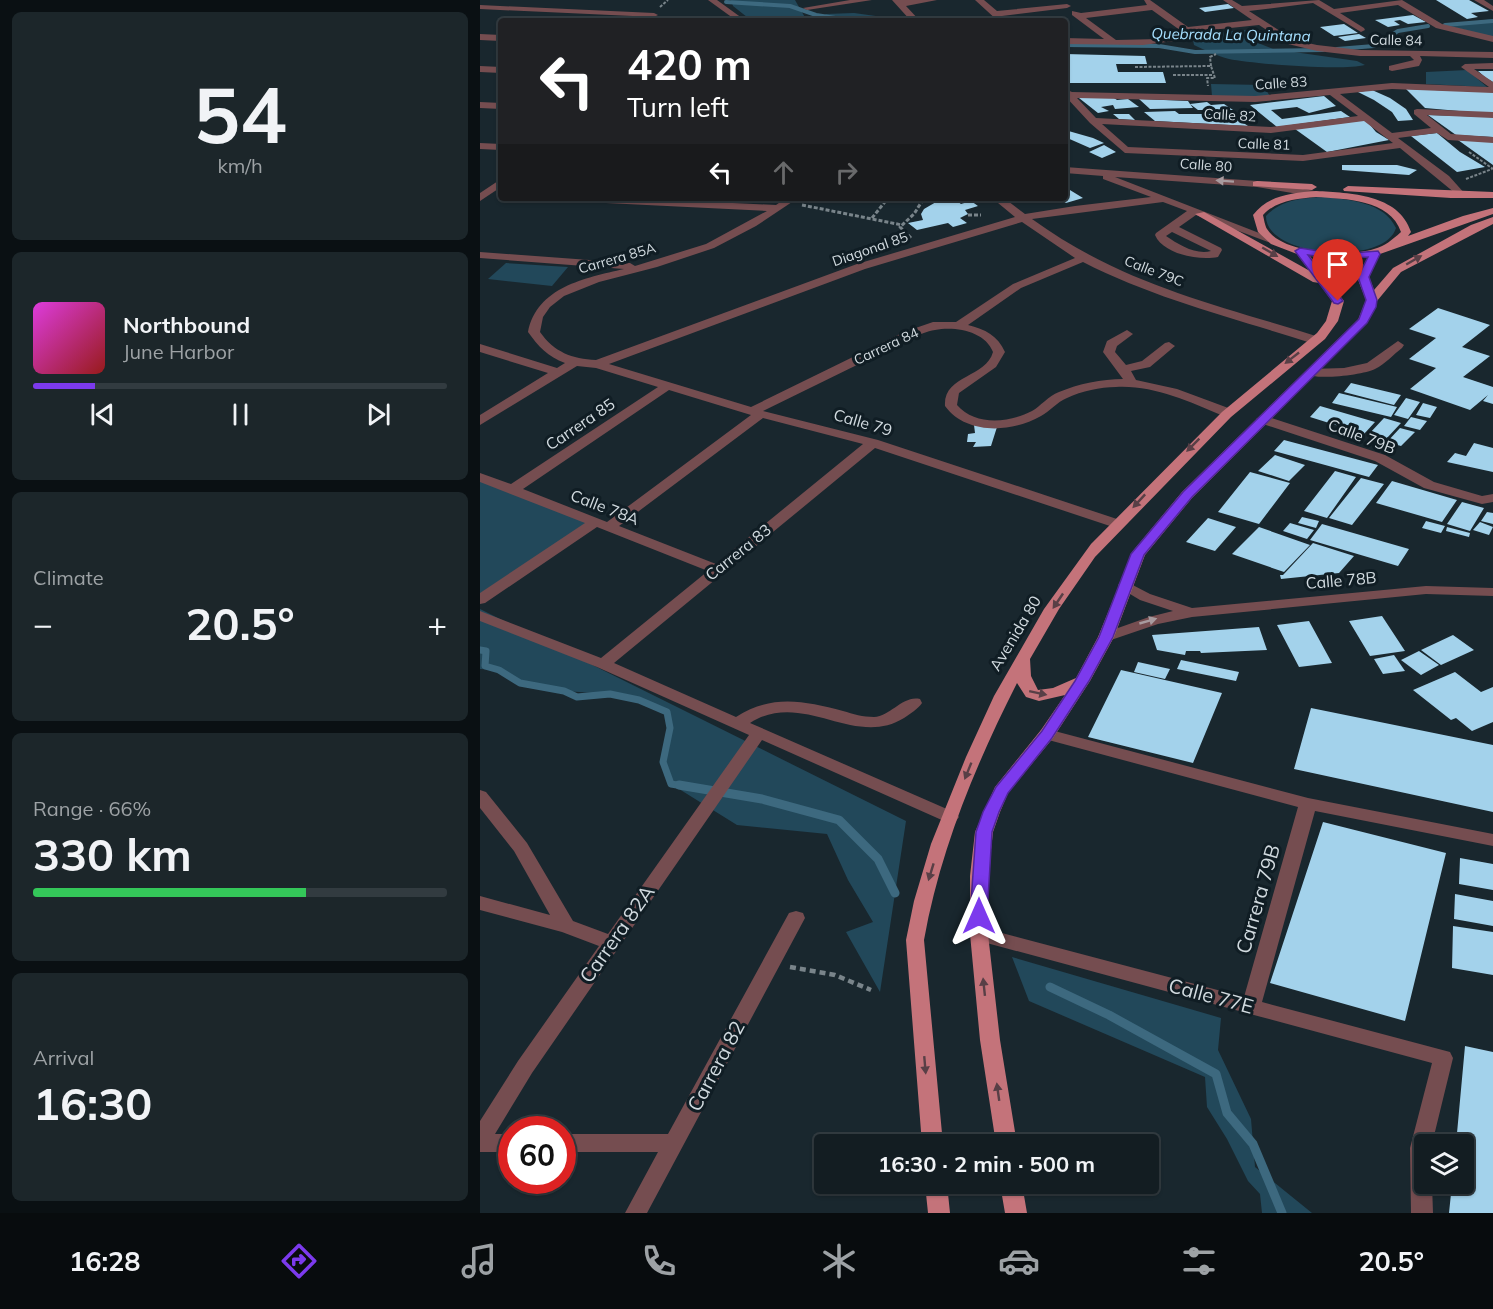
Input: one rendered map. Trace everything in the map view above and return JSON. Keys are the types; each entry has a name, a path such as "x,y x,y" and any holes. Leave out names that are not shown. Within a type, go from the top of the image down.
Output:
{"main road":[{"path":"1257,184 1493,195"},
{"path":"1461,195 1367,201 1316,194 1278,200 1258,215 1259,228 1272,240 1300,251 1338,256 1375,254 1467,218 1493,211"},
{"path":"1367,201 1389,209 1403,220 1406,232 1399,243"},
{"path":"1197,213 1325,284"},
{"path":"1004,1134 990,1040 979,934 978,898 984,832 1001,791 1047,734 1082,681 1106,637 1138,554 1187,495 1363,321 1372,300 1397,270 1475,227 1493,220"},
{"name":"Avenida 80","path":"931,1134 915,940 920,910 950,817 987,724 1023,656 1091,553 1226,412 1315,340 1332,321 1338,301 1300,251"},
{"path":"1372,300 1364,277 1375,254"},
{"path":"1023,656 1023,683 1026,690 1033,694 1052,695 1082,681"},
{"path":"937,1194 939,1213"},
{"path":"1013,1194 1016,1213"}],"street":[{"path":"700,0 715,2 738,18"},
{"path":"807,9 868,0"},
{"path":"898,2 933,0"},
{"path":"979,0 1000,18"},
{"path":"1059,0 1113,42"},
{"path":"1068,40 1128,43 1177,39 1189,34 1144,0"},
{"name":"Calle 84","path":"1227,0 1299,45 1340,51 1493,56"},
{"path":"1241,9 1313,0 1361,30"},
{"path":"1478,0 1493,9"},
{"path":"1332,12 1397,1 1439,26 1493,39"},
{"path":"898,2 913,18"},
{"path":"995,14 1067,6"},
{"path":"480,7 651,18 660,7"},
{"path":"1080,16 1154,7"},
{"path":"1186,30 1260,22"},
{"path":"480,37 498,38"},
{"path":"1392,68 1416,64 1418,60 1413,54"},
{"path":"1493,66 1466,67 1493,86"},
{"path":"480,69 498,70"},
{"name":"Calle 83","path":"1068,94 1263,99 1392,86 1493,90"},
{"path":"1332,92 1452,184 1461,195"},
{"path":"1068,94 1093,121"},
{"path":"480,105 498,106"},
{"path":"1493,115 1417,112 1448,137 1493,140"},
{"name":"Calle 82","path":"1093,121 1271,130 1366,118"},
{"name":"Calle 81","path":"1093,121 1125,150 1303,158 1402,145"},
{"path":"1391,136 1438,130"},
{"path":"480,146 498,147"},
{"path":"1068,159 1092,171"},
{"name":"Calle 80","path":"1068,170 1257,184 1316,194"},
{"name":"Calle 80","path":"1092,171 1162,200 1272,240"},
{"path":"1162,200 1157,191 1164,184 1194,179"},
{"path":"482,195 498,184"},
{"path":"482,195 498,195"},
{"name":"Diagonal 85","path":"597,364 924,246 1024,218 1092,206 1162,200"},
{"path":"697,201 785,203"},
{"name":"Calle 79C","path":"1001,201 1084,258 1123,276 1186,299 1315,340"},
{"name":"Carrera 85A","path":"597,364 573,363 551,351 534,332 533,326 548,304 575,286 712,244 752,225 785,203"},
{"path":"1171,227 1197,213"},
{"path":"480,255 643,267"},
{"path":"959,326 1017,286 1084,258"},
{"name":"Carrera 84","path":"480,600 602,525 757,412 908,335 933,326 959,326"},
{"path":"959,326 986,335 994,342 999,352 991,365 960,384 953,393 951,404 959,416 980,423 1014,422 1038,413 1053,400 1067,394 1110,384 1131,383 1176,394 1226,412"},
{"path":"1127,334 1111,344 1109,352 1114,362 1125,369 1131,383"},
{"path":"1310,374 1344,372 1371,366 1398,345"},
{"path":"1125,369 1146,364 1169,346"},
{"path":"480,348 557,372"},
{"path":"480,421 573,363"},
{"name":"Calle 79","path":"597,364 757,412 873,443 1118,524"},
{"name":"Carrera 85","path":"512,490 667,386"},
{"name":"Calle 79B","path":"1262,419 1380,458 1413,478 1430,485 1487,499"},
{"name":"Carrera 83","path":"603,663 873,443"},
{"name":"Calle 78A","path":"480,477 717,569"},
{"name":"Calle 78B","path":"1125,585 1167,606 1192,612"},
{"name":"Calle 78B","path":"1106,637 1154,620 1192,612 1426,590 1493,592"},
{"path":"480,616 603,663 950,817"},
{"path":"738,723 753,712 773,704 799,706 862,722 877,722 892,718 914,703"},
{"name":"Carrera 82A","path":"480,1141 525,1067 759,732"},
{"path":"1047,734 1308,804 1493,840"},
{"path":"480,796 520,847 566,926"},
{"name":"Carrera 79B","path":"1251,1006 1308,804"},
{"path":"480,903 566,926 610,943"},
{"name":"Carrera 82","path":"636,1213 796,918"},
{"name":"Calle 77E","path":"979,934 1443,1058 1421,1149 1422,1213"},
{"path":"480,1141 498,1142"},
{"path":"576,1143 674,1143"}],"path":[{"path":"1210,98 1206,79 1215,78 1210,57 1216,54"},
{"path":"1135,67 1211,66"},
{"path":"1173,75 1213,75"},
{"path":"1452,184 1493,169"},
{"path":"872,218 886,201"},
{"path":"902,225 914,214 922,201"},
{"path":"785,203 902,225"},
{"path":"902,225 904,232 924,246"},
{"path":"772,963 834,975 871,990"}],"shaded area":[{"path":"731,0 795,0 805,18 748,18 733,6"},
{"path":"854,13 883,17 821,18 826,14"},
{"path":"1493,19 1493,37 1445,25"},
{"path":"1245,30 1258,43 1273,49 1357,61 1365,65 1318,67 1257,63 1225,58 1194,45 1193,40 1199,34"},
{"path":"1467,70 1487,87 1426,84 1426,72"},
{"path":"1211,84 1263,85 1271,98 1212,96"},
{"path":"1325,197 1355,201 1375,208 1391,219 1396,228 1387,240 1370,248 1349,252 1326,252 1304,248 1284,241 1271,230 1266,216 1272,210 1301,199"},
{"path":"506,263 568,267 552,286 488,279"},
{"path":"480,477 593,523 480,604"},
{"path":"480,609 906,821 880,992 846,932 873,922 848,880 827,834 737,825 671,784 663,762 670,728 667,712 639,700 610,694 564,691 520,683 499,670 480,669"},
{"path":"1012,957 1221,1018 1218,1050 1251,1119 1255,1167 1312,1213 1262,1213 1260,1194 1248,1181 1227,1139 1207,1107 1205,1077 1029,1001"}],"building":[{"path":"1436,0 1469,0 1489,11 1471,13 1478,17 1467,19"},
{"path":"1228,4 1234,8 1205,12 1199,8"},
{"path":"1413,15 1426,22 1408,24 1400,20 1394,21 1400,25 1388,27 1375,20"},
{"path":"1344,24 1358,33 1334,36 1320,27"},
{"path":"1359,34 1366,38 1345,41 1338,37"},
{"path":"1068,54 1145,56 1147,64 1116,64 1118,72 1163,72 1166,83 1068,83"},
{"path":"1478,71 1493,71 1493,82 1486,78"},
{"path":"1406,89 1493,92 1493,114 1425,108"},
{"path":"1372,90 1406,109 1413,120 1398,121 1392,112 1358,92"},
{"path":"1324,96 1336,106 1309,113 1297,107 1271,110 1282,119 1341,111 1350,117 1277,127 1250,105"},
{"path":"1079,98 1128,99 1139,107 1115,109 1113,105 1101,107 1109,111 1098,113"},
{"path":"1139,99 1188,101 1193,108 1150,109"},
{"path":"1207,102 1211,105 1224,104 1233,110 1198,110 1190,104"},
{"path":"1175,111 1179,114 1230,114 1248,126 1155,121 1144,112"},
{"path":"1113,114 1129,114 1135,120 1119,119"},
{"path":"1428,115 1493,117 1493,137 1456,135"},
{"path":"1366,120 1376,132 1389,140 1327,152 1295,129"},
{"path":"1068,131 1104,143 1090,148 1068,138"},
{"path":"1437,133 1460,152 1485,167 1457,172 1411,136"},
{"path":"1458,140 1493,142 1493,165"},
{"path":"1104,145 1116,152 1102,158 1089,152"},
{"path":"1342,165 1397,165 1417,170 1409,175 1342,170"},
{"path":"1068,189 1083,198 1066,203 1062,201 1068,201"},
{"path":"957,201 961,204 971,201 978,206 965,210 968,214 960,218 967,223 953,227 948,223 917,230 908,223 923,220 921,214 924,209 936,202"},
{"path":"1438,308 1490,325 1462,347 1490,356 1463,377 1493,387 1493,404 1483,401 1488,395 1470,410 1410,389 1436,368 1409,359 1436,338 1409,329"},
{"path":"1351,383 1401,395 1394,405 1344,392"},
{"path":"1339,393 1397,407 1391,417 1332,403"},
{"path":"1406,398 1420,402 1408,419 1394,415"},
{"path":"1423,403 1437,407 1430,418 1416,415"},
{"path":"1320,406 1375,422 1364,434 1310,417"},
{"path":"1411,417 1427,421 1420,430 1404,426"},
{"path":"1384,418 1401,423 1386,439 1369,434"},
{"path":"974,425 997,427 991,446 973,447 976,442 967,442 968,434 975,433"},
{"path":"1400,428 1415,432 1401,446 1387,442"},
{"path":"1284,440 1378,465 1369,477 1274,451"},
{"path":"1474,443 1493,448 1493,472 1447,462 1455,453 1466,456"},
{"path":"1275,455 1305,465 1289,481 1258,471"},
{"path":"1335,471 1356,477 1327,518 1304,511"},
{"path":"1250,472 1290,483 1259,524 1218,512"},
{"path":"1361,478 1384,484 1352,525 1329,518"},
{"path":"1392,481 1457,500 1442,522 1376,503"},
{"path":"1462,502 1484,508 1470,531 1447,524"},
{"path":"1487,512 1493,513 1493,524 1481,521"},
{"path":"1302,517 1319,521 1316,528 1298,523"},
{"path":"1208,518 1236,527 1215,551 1186,542"},
{"path":"1426,521 1445,526 1441,533 1422,528"},
{"path":"1480,522 1493,527 1489,535 1473,530"},
{"path":"1290,523 1314,530 1307,539 1283,531"},
{"path":"1322,524 1409,549 1398,566 1310,540"},
{"path":"1259,527 1310,545 1284,572 1232,554"},
{"path":"1447,527 1470,533 1469,537 1446,531"},
{"path":"1313,543 1354,556 1339,573 1281,579 1280,575 1283,575"},
{"path":"1382,616 1405,651 1370,656 1349,621"},
{"path":"1309,621 1332,663 1299,667 1277,625"},
{"path":"1259,627 1267,650 1201,653 1200,651 1186,651 1185,655 1157,650 1152,635"},
{"path":"1453,635 1474,650 1441,665 1421,650"},
{"path":"1419,651 1439,665 1421,675 1401,660"},
{"path":"1394,655 1405,671 1383,674 1374,659"},
{"path":"1181,660 1239,672 1236,681 1177,669"},
{"path":"1138,662 1170,669 1165,679 1134,672"},
{"path":"1121,670 1222,693 1193,763 1088,737"},
{"path":"1455,672 1481,692 1493,687 1493,722 1472,731 1456,718 1451,720 1413,690"},
{"path":"1311,708 1493,745 1493,812 1294,769"},
{"path":"1323,822 1446,853 1405,1021 1270,983"},
{"path":"1460,858 1493,864 1493,890 1459,884"},
{"path":"1455,894 1493,901 1493,926 1454,919"},
{"path":"1453,926 1493,932 1493,975 1452,968"},
{"path":"1465,1046 1493,1052 1493,1213 1449,1213 1451,1194 1474,1194 1474,1134 1457,1134"}],"waterway":[{"name":"Quebrada La Quintana","path":"726,2 790,6 816,15 836,18"},
{"name":"Quebrada La Quintana","path":"1445,25 1493,21"},
{"name":"Quebrada La Quintana","path":"1337,49 1374,46 1398,31 1428,26"},
{"name":"Quebrada La Quintana","path":"1068,45 1159,46 1195,52 1323,50"},
{"path":"480,650 486,651 485,666 499,670 520,683 564,691 577,697 610,694 639,700 667,712 670,728 663,762 671,784 689,787"},
{"path":"679,785 762,799 839,820 878,859 895,893"},
{"path":"1050,987 1109,1015 1216,1074 1227,1113 1253,1144 1282,1213"}],"route":[{"path":"979,916 978,898 984,832 991,812 1001,791 1047,734 1082,681 1106,637 1138,554 1187,495 1262,419 1347,339 1363,321 1371,307 1372,300 1364,277 1375,254 1325,256 1300,251 1338,301"}]}
